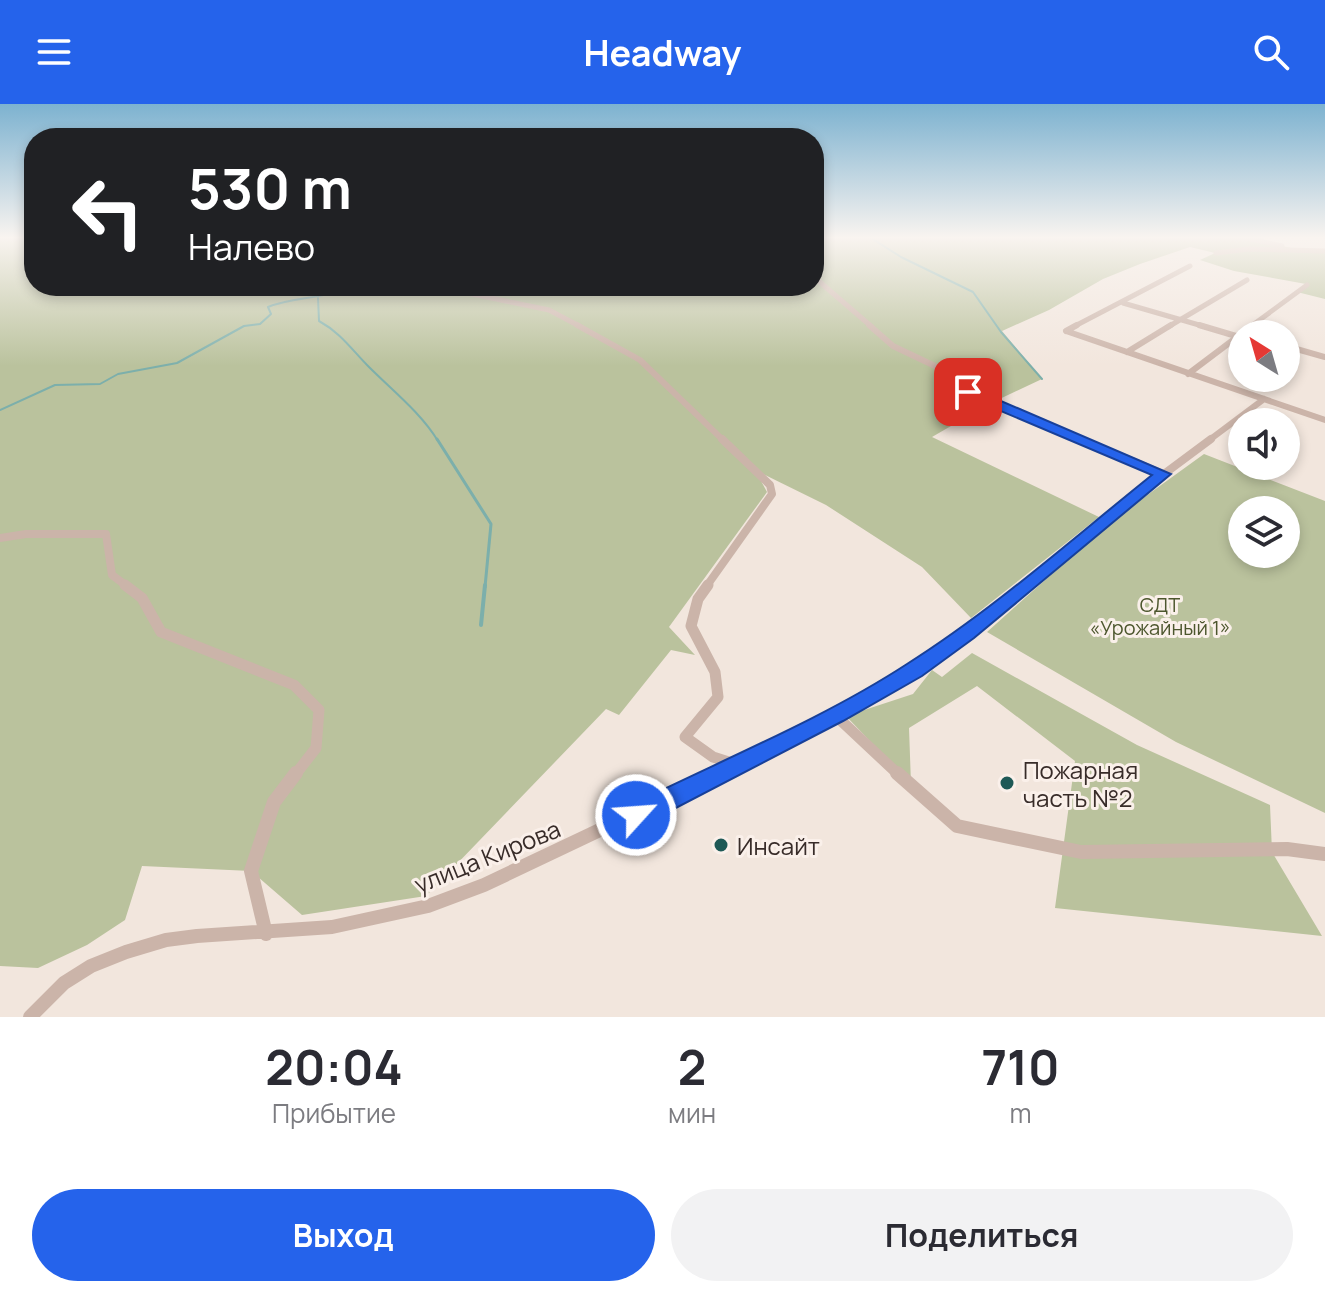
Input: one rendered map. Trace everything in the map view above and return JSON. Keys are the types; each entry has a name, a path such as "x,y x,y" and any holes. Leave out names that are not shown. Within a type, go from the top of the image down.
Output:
{"street":[{"path":"1164,281 1066,331 1325,420"},
{"path":"1127,352 1246,281"},
{"path":"1259,320 1307,285"},
{"path":"824,286 893,346 979,387 968,392 1163,474"},
{"path":"482,296 549,310 640,360 770,485 772,494 698,599 691,626 715,672 718,697 685,737 713,757 735,764"},
{"path":"1123,303 1228,331"},
{"path":"1188,374 1228,343"},
{"path":"1300,350 1325,357"},
{"name":"улица Кирова","path":"30,1017 64,983 91,966 166,940 332,927 428,906 570,847 835,715 914,671 959,639 1163,474 1264,399"},
{"path":"0,538 26,534 106,534 112,575 142,598 161,632 294,685 319,710 316,748 274,802 251,871 266,934"},
{"path":"835,715 934,809 957,826 1081,852 1287,849 1325,854"}],"green space":[{"path":"0,281 24,281 24,296 824,296 824,281 1100,281 1049,310 1002,331 1042,379 989,404 932,437 1099,517 971,618 922,567 826,505 755,470 767,492 669,627 695,655 671,650 619,715 606,709 426,896 302,915 251,871 142,866 125,920 87,945 38,968 0,966"},
{"path":"1287,281 1325,281 1325,299 1297,292 1306,284"},
{"name":"СДТ «Урожайный 1»","path":"1204,454 1228,463 1228,480 1271,480 1325,501 1325,813 1176,742 987,632 1110,522"},
{"path":"972,653 1137,745 1270,805 1272,852 1322,936 1055,908 1075,761 977,686 909,728 911,784 846,716 913,694 932,670 942,677"}],"waterway":[{"path":"950,281 973,292 1001,332 1042,379"},
{"path":"0,410 55,385 100,384 118,374 177,363 244,326 260,324 271,314 268,307 317,296"},
{"path":"318,298 319,321 340,336 406,402 438,441"},
{"path":"437,439 491,524 485,587"},
{"path":"481,625 485,585"}],"place":[{"name":"Пожарная часть №2","path":"1007,783"},
{"name":"Инсайт","path":"721,845"}],"route":[{"path":"636,815 835,715 914,671 966,633 1163,474 968,392"}]}
